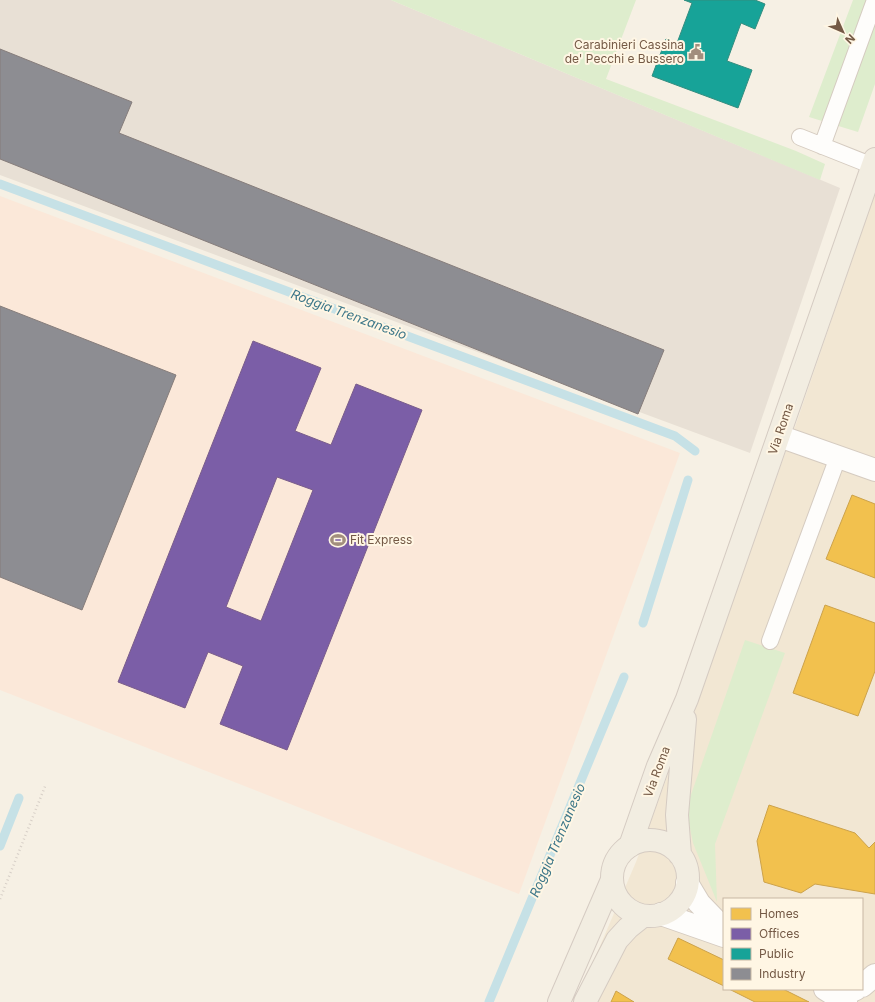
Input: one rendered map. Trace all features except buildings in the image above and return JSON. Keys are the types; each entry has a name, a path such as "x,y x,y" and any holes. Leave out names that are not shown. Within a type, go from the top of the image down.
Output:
{"main road":[{"name":"Via Roma","path":"630,846 658,766 687,699 874,163"},
{"name":"Via Roma","path":"687,699 678,800 677,834 680,855 687,871 687,883"},
{"name":"Via Roma","path":"559,1002 611,882 612,870 617,859 630,846 641,841 653,840 665,843 680,855"},
{"path":"611,882 615,894 621,904 631,912 652,915"},
{"path":"585,1002 617,940 628,928 652,915 677,905 684,895 687,883"}],"street":[{"path":"779,436 875,470"},
{"path":"687,883 699,903 723,928"},
{"path":"652,915 723,936"},
{"path":"863,985 875,975"}],"lane":[{"path":"822,146 875,0"},
{"path":"800,137 874,163"},
{"path":"770,640 838,457"}],"path":[{"path":"0,899 46,784"}],"shaded area":[{"path":"0,0 391,0 840,188 750,453 0,175"},
{"path":"875,193 875,1002 576,1002 636,862 796,424"},
{"path":"0,196 680,453 519,894 0,690"}],"green space":[{"path":"391,0 636,0 606,79 796,151 825,164 820,180"},
{"path":"853,0 875,0 875,84 858,132 809,117"},
{"path":"745,640 785,653 715,844 717,902 693,843 686,809"}],"waterway":[{"name":"Roggia Trenzanesio","path":"0,184 675,436 695,451"},
{"name":"Roggia Trenzanesio","path":"643,623 688,480"},
{"name":"Roggia Trenzanesio","path":"489,1002 624,677"},
{"path":"0,846 19,798"}],"place":[{"name":"Carabinieri Cassina de' Pecchi e Bussero","path":"696,52"},
{"name":"Fit Express","path":"338,540"}]}
